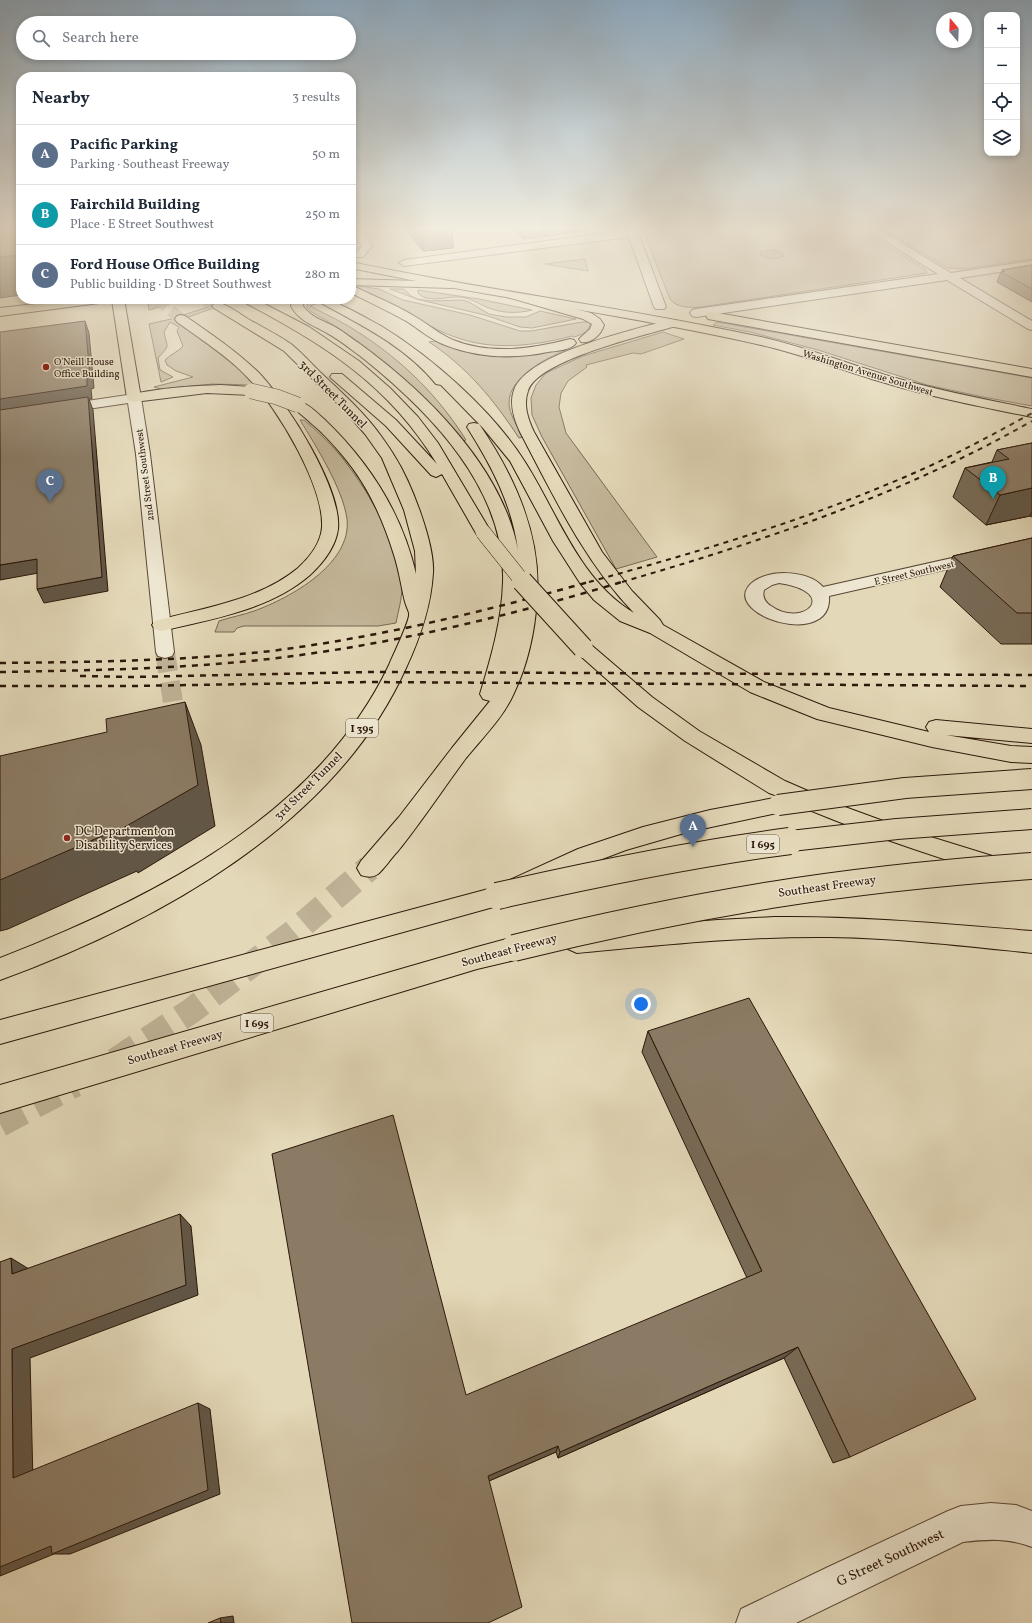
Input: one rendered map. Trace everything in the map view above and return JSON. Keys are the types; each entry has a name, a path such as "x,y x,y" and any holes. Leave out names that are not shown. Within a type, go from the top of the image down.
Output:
{"main road":[{"path":"34,308 43,306"},
{"path":"0,312 52,306"},
{"name":"2nd Street Southwest","path":"119,306 134,398"},
{"name":"3rd Street Tunnel","path":"0,969 73,940 171,891 255,836 291,806 322,776 367,722 387,689 406,648 418,616 425,572 423,551 412,510 389,458 370,431 347,405 288,348 218,306"},
{"path":"259,306 305,330 340,354 398,403 421,430 438,454 483,532"},
{"path":"277,306 282,317"},
{"path":"296,306 302,313 331,330 368,356 427,409 469,460 491,494 498,509 509,550 512,582 505,635 499,665 488,702 460,752"},
{"path":"333,306 379,330 433,370 470,404 516,460 575,565 592,587 618,612 638,623 656,629 757,688 824,714 897,733 975,748 1032,755"},
{"path":"387,306 411,319 434,335 449,342 468,349 492,353 517,353 546,349 652,319 696,313"},
{"path":"550,306 587,316 596,322 598,325 596,331 585,339"},
{"name":"Washington Avenue Southwest","path":"574,306 652,319 676,314 696,313 1029,372"},
{"name":"Washington Avenue Southwest","path":"651,306 660,307 676,314 935,392 1032,412"},
{"path":"656,629 653,622 626,595 595,554 527,432 521,418 519,404 521,390 529,378 550,363 676,314 696,313"},
{"path":"161,625 248,601 271,592 291,581 303,572 319,553 327,539 330,527 328,507 316,476 301,444 278,407 255,377 222,349 181,319"},
{"path":"288,348 336,376 390,423 442,479 521,580 584,648 645,702 692,736 776,787 838,813 899,836 1032,877"},
{"path":"369,868 412,817 460,752 499,703 523,641 528,615 528,561 526,538 518,512 498,464 433,370"},
{"path":"134,398 194,390 226,389 251,391 277,397 298,405 326,429 342,446 368,479 380,499 390,520 403,557 418,616"},
{"path":"757,688 826,707 893,721 958,730 1032,736"},
{"path":"497,896 600,850 659,831 710,818 778,805 839,796 946,784 1032,779"},
{"name":"I 695","path":"0,1032 497,896 612,870 780,842 903,828 1032,818"},
{"name":"Southeast Freeway","path":"0,1099 514,948 630,920 779,892 927,874 1032,866"},
{"path":"514,948 727,929 801,927 877,929 1032,942"}],"street":[{"path":"696,313 746,306"},
{"path":"999,306 1032,326"},
{"path":"0,418 134,398"},
{"name":"2nd Street Southwest","path":"134,398 144,459 164,652"},
{"name":"E Street Southwest","path":"820,593 1032,544"},
{"name":"G Street Southwest","path":"755,1623 839,1581 961,1524 991,1521 1016,1523 1032,1529"}],"shaded area":[{"path":"148,306 163,306 149,310"},
{"path":"212,306 220,306 177,321 238,368 255,385 212,384 160,389 154,387 193,377 176,371 167,365 165,360 183,346 177,331 179,327 170,322 164,332 167,346 158,358 160,370 173,377 161,382 149,324 171,319"},
{"path":"311,306 355,330 392,356 420,381 456,424 466,440 463,441 429,403 373,353 332,324 310,311 307,307"},
{"path":"396,306 429,306 470,315 520,331 531,331 582,322 590,322 590,325 585,332 574,337 572,336 514,346 484,344 446,334"},
{"path":"445,306 475,306 489,314 506,317 526,317 540,311 576,319 532,328 520,327 485,315"},
{"path":"483,306 511,306 532,310 503,312"},
{"path":"679,306 709,306 701,307"},
{"path":"717,322 1032,378 1032,406 927,385 818,350 750,332 713,325"},
{"path":"663,332 684,339 641,354 633,353 586,365 587,367 568,381 561,393 559,407 566,433 657,557 616,569 542,437 532,415 531,398 536,385 546,373 583,356"},
{"path":"435,341 467,351 483,353 566,350 539,363 515,385 511,394 509,407 523,437 519,438 500,410 468,373 429,342"},
{"path":"300,420 304,420 322,436 335,449 349,467 370,499 389,535 396,553 402,587 401,601 396,623 378,626 244,626 237,628 234,632 215,632 219,621 269,605 301,588 316,577 340,551 346,535 347,519 344,507 335,481"}],"building":[{"name":"O'Neill House Office Building","path":"85,321 90,376 87,376 87,386 0,399 0,332"},
{"path":"88,397 102,577 37,589 37,559 0,565 0,410"},
{"path":"1032,443 1032,488 1000,495 965,468 1009,459 997,450"},
{"path":"1032,538 1032,613 1017,613 953,556"},
{"path":"185,702 198,785 116,832 116,830 0,880 0,756 107,732 106,719"},
{"path":"749,998 976,1399 850,1457 798,1347 560,1452 558,1446 488,1476 522,1607 488,1623 352,1623 272,1154 393,1115 466,1395 762,1271 648,1031"},
{"path":"180,1214 186,1285 12,1349 13,1478 198,1403 208,1490 52,1554 51,1546 0,1567 0,1262 11,1258 12,1274"},
{"path":"220,1618 221,1623 208,1623"}],"tunnel":[{"path":"165,306 181,319"},
{"path":"165,652 173,702"},
{"path":"115,1061 191,1011 294,932 369,868"},
{"path":"0,1124 75,1084"}],"railway":[{"path":"589,582 665,561 815,513 943,460 1032,413"},
{"path":"622,582 728,550 832,514 934,471 1032,421"},
{"path":"0,663 169,659 271,651 393,631 513,603 592,581"},
{"path":"0,672 220,664 335,650 377,643 460,625 543,605 625,581"},
{"path":"80,676 131,677 371,672 1032,675"},
{"path":"0,686 133,686 369,682 1032,686"}],"place":[{"name":"O'Neill House Office Building","path":"46,367"},
{"name":"Fairchild Building","path":"993,499"},
{"name":"Ford House Office Building","path":"50,502"},
{"name":"DC Department on Disability Services","path":"67,838"},
{"name":"Pacific Parking","path":"693,847"}]}
